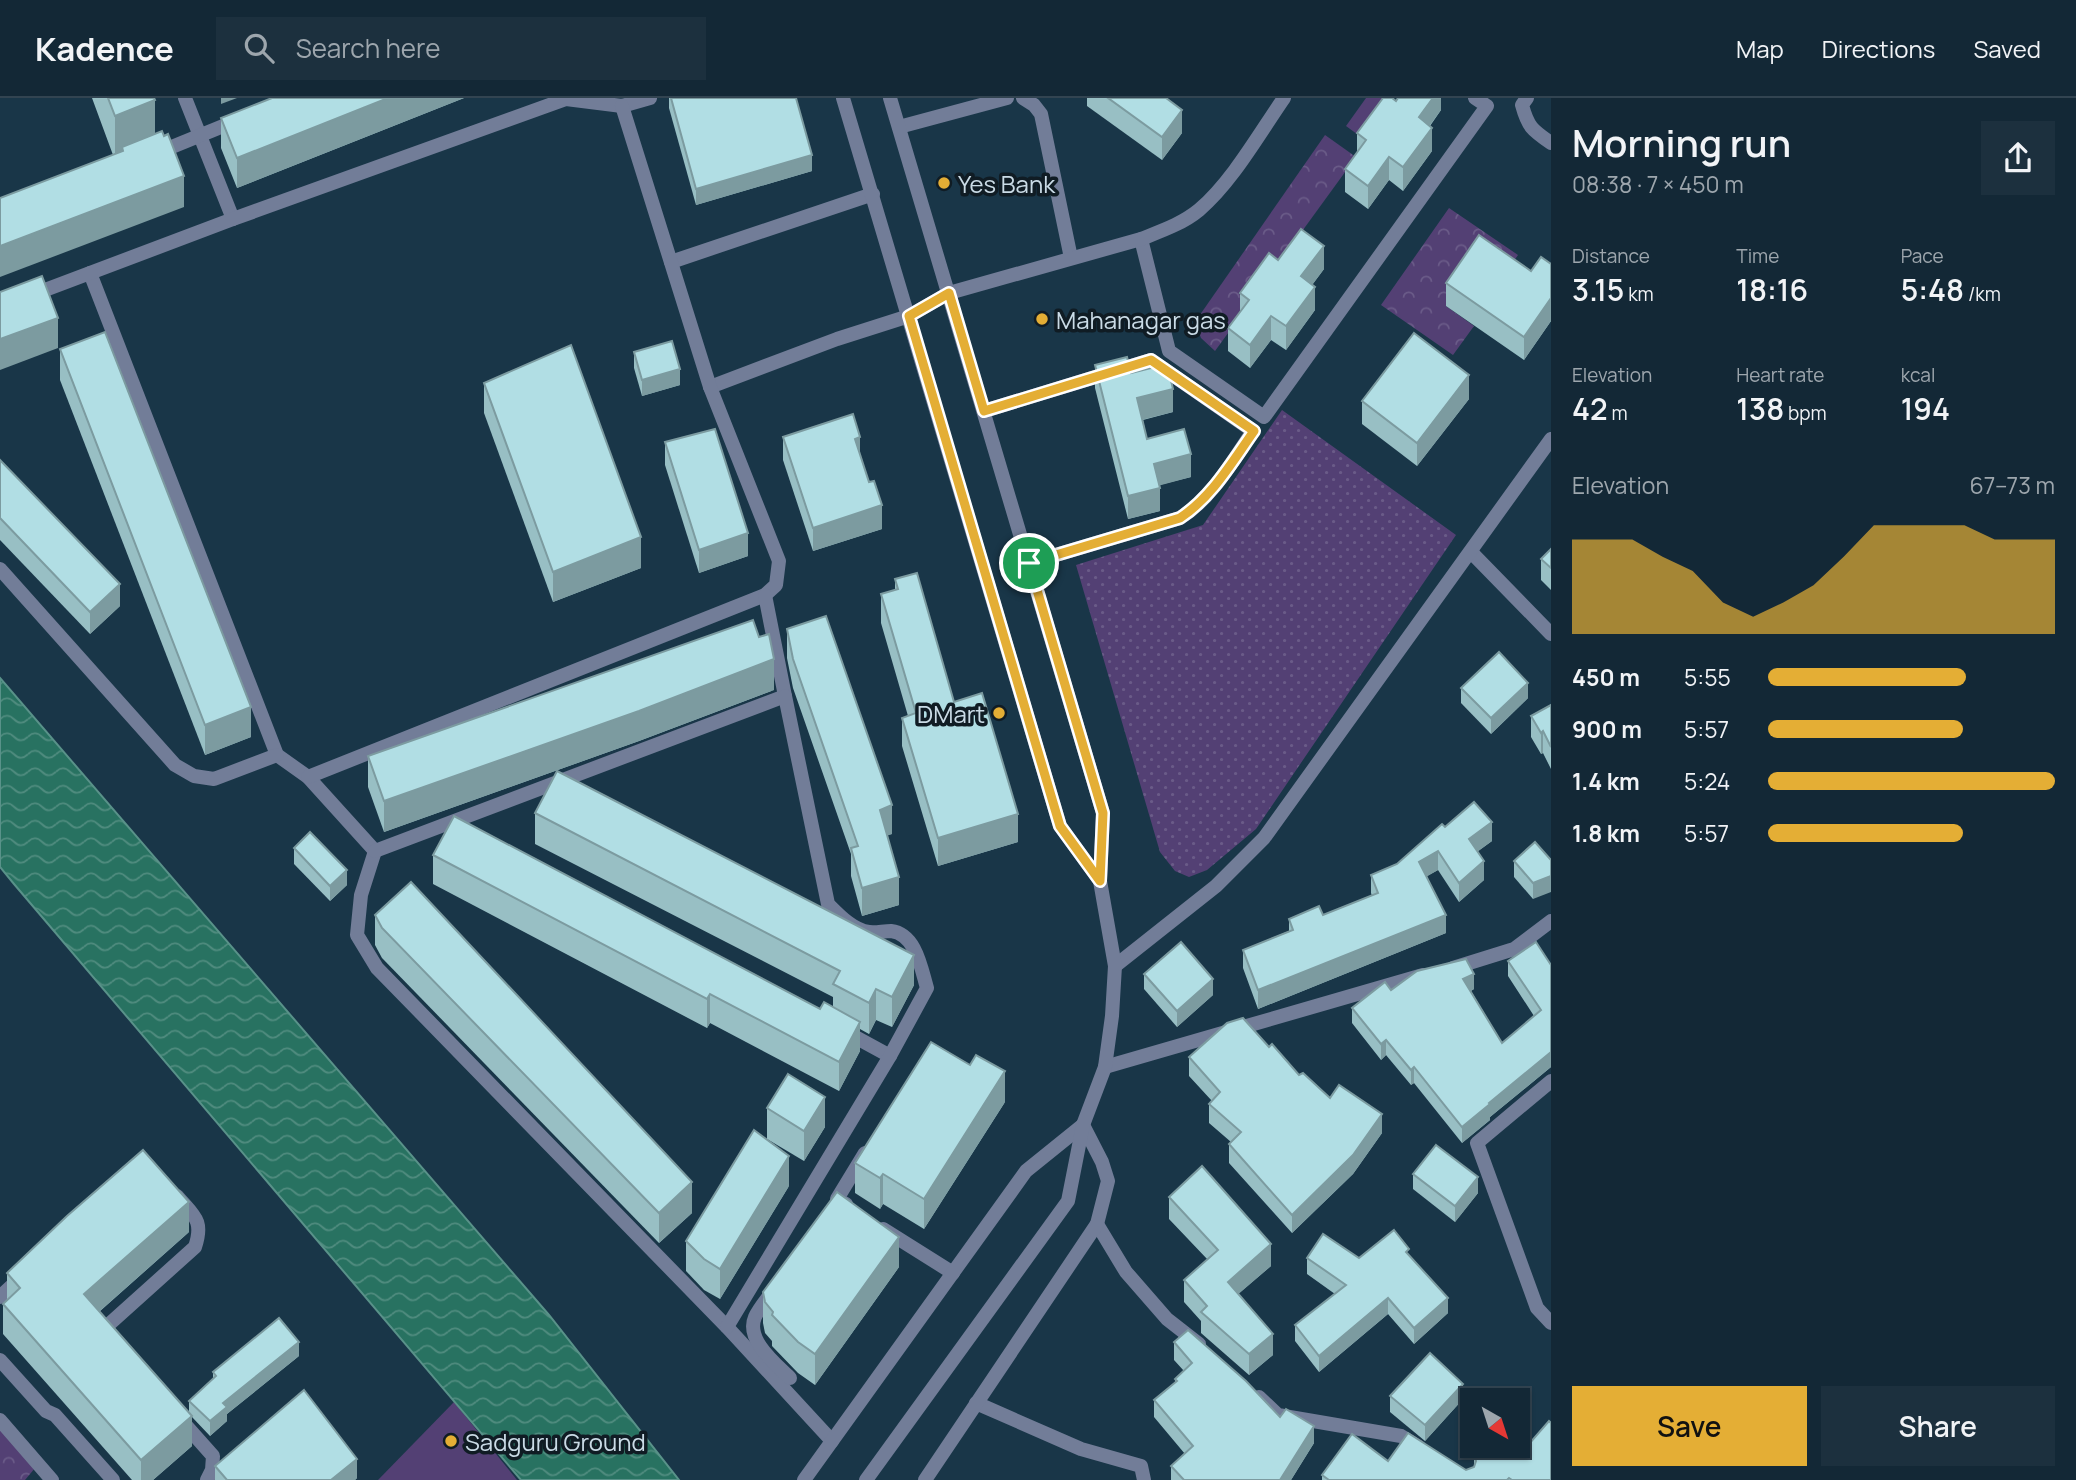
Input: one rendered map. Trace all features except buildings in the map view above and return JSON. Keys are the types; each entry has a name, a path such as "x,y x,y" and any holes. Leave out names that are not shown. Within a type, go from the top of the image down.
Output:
{"street":[{"path":"185,98 233,219"},
{"path":"0,306 566,99 622,106 650,98"},
{"path":"843,98 1060,826 1100,881"},
{"path":"866,1480 1068,1201 1083,1125 1105,1066 1115,966 1100,881 1103,813 890,98"},
{"path":"899,127 1007,98"},
{"path":"1023,98 1041,114 1071,258"},
{"path":"709,387 837,339 909,316 949,293 1141,239 1171,227 1198,211 1221,187 1284,98"},
{"path":"1141,239 1169,351 1264,417 1487,106 1475,98"},
{"path":"1527,98 1522,105 1527,123 1532,130 1551,143"},
{"path":"308,777 765,596 776,586 779,561 709,387 622,106"},
{"path":"147,157 247,116"},
{"path":"671,262 873,194"},
{"path":"90,273 278,755 308,777 374,851"},
{"path":"984,411 1151,360 1254,431 1211,491 1195,508 1180,518 1029,563"},
{"path":"1115,966 1216,886 1264,838 1551,439"},
{"path":"1471,552 1551,634"},
{"path":"0,569 174,765 194,776 214,779 278,755"},
{"path":"727,1327 890,1056 926,988 919,958 911,943 894,931 867,932 844,920 828,904 765,596"},
{"path":"374,851 462,824 785,696"},
{"path":"374,851 360,895 357,935 377,968 727,1327 832,1441"},
{"path":"1105,1066 1410,978 1485,960 1514,949 1551,921"},
{"path":"830,1024 890,1056"},
{"path":"1551,1081 1477,1143 1537,1308 1551,1323"},
{"path":"925,1480 1097,1224 1108,1181 1102,1162 1083,1125"},
{"path":"804,1480 1026,1171 1083,1125"},
{"path":"871,1143 833,1204 863,1216 953,1273"},
{"path":"117,1349 106,1327 195,1247 200,1233 199,1221 169,1186"},
{"path":"1097,1224 1126,1272 1167,1319 1210,1353"},
{"path":"0,1297 29,1269"},
{"path":"785,1275 754,1318 752,1329 761,1348 790,1378"},
{"path":"0,1360 46,1411 55,1415 113,1480"},
{"path":"1249,1388 1278,1415 1401,1436 1434,1457"},
{"path":"976,1403 1081,1449 1141,1465 1144,1480"},
{"path":"168,1406 213,1456 212,1470 207,1480"},
{"path":"0,1420 52,1480"}],"green space":[{"path":"1366,98 1390,98 1361,137 1346,126"},
{"path":"1325,135 1356,157 1215,351 1201,338 1195,322"},
{"path":"1449,208 1518,255 1504,275 1446,306 1474,326 1453,355 1381,305"},
{"path":"1282,410 1456,535 1256,829 1207,870 1189,877 1175,871 1160,852 1076,565 1203,525"},
{"name":"Sadguru Ground","path":"454,1402 517,1480 378,1480"},
{"path":"0,1417 40,1462 25,1480 0,1480"}],"water":[{"path":"0,678 549,1315 679,1480 521,1480 14,884 0,867"}],"place":[{"name":"Yes Bank","path":"944,183"},
{"name":"Mahanagar gas","path":"1042,319"},
{"name":"DMart","path":"999,713"},
{"name":"Sadguru Ground","path":"451,1441"}],"route":[{"path":"949,293 984,411 1151,360 1254,431 1211,491 1195,508 1180,518 1029,563 1103,813 1100,881 1060,826 909,316 949,293"}]}
